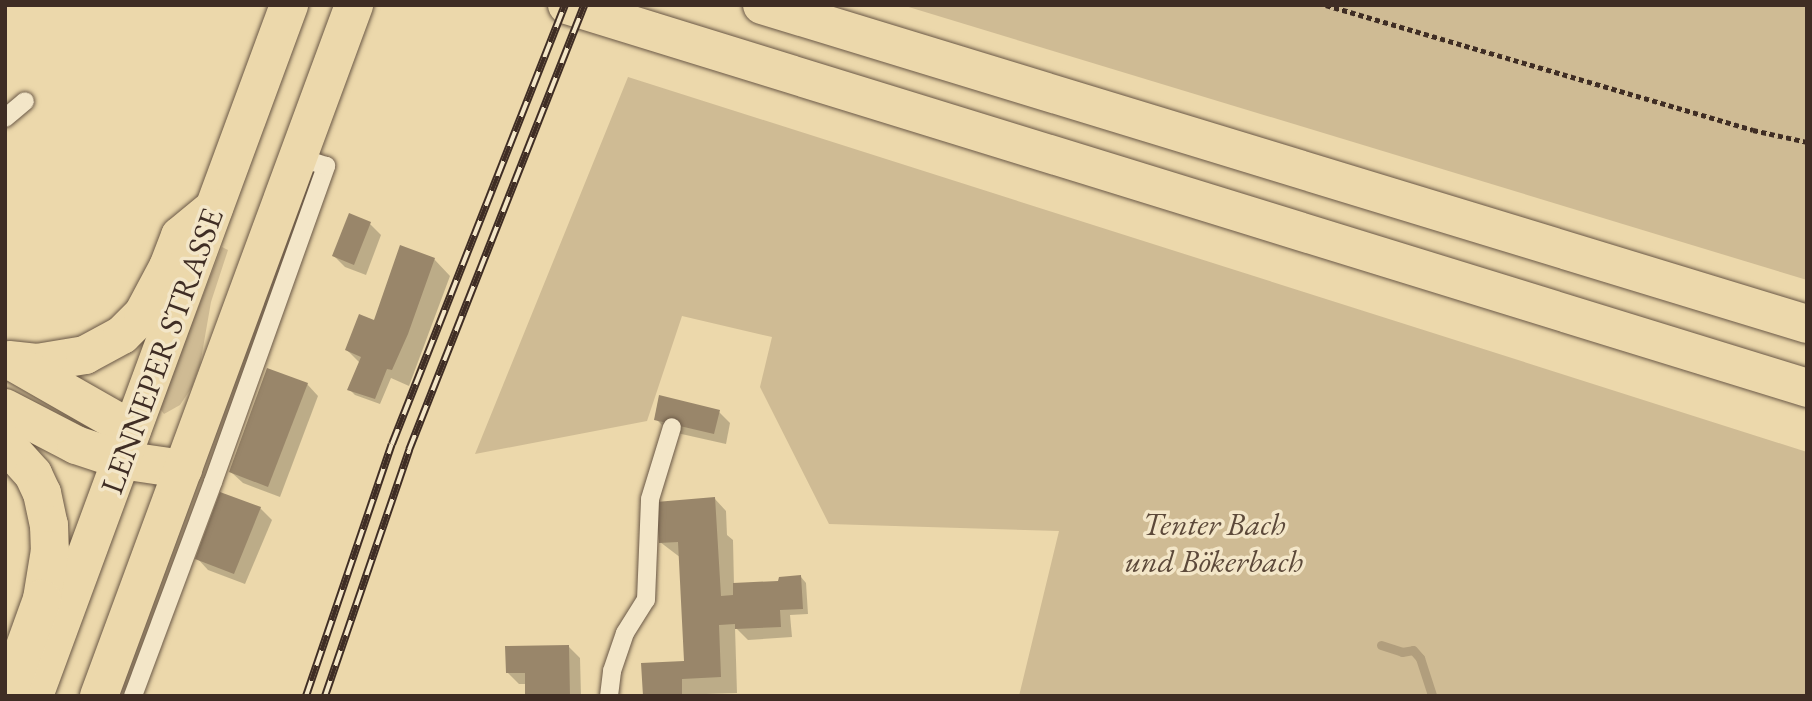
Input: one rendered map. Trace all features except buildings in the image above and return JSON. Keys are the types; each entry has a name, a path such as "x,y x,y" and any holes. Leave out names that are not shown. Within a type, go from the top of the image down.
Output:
{"main road":[{"name":"LENNEPER STRASSE","path":"34,696 289,5"},
{"name":"LENNEPER STRASSE","path":"99,696 354,5"},
{"path":"567,5 1807,388"},
{"path":"762,5 1807,324"},
{"path":"7,359 37,363 85,355 122,335 143,314 169,267 180,236 214,208"},
{"path":"7,359 127,445 183,469"},
{"path":"5,408 76,445 127,445"},
{"path":"5,443 33,474 42,493 49,526 50,550 42,599 7,696"}],"lane":[{"path":"5,118 25,101"},
{"path":"133,696 326,166 298,157"},
{"path":"609,696 612,671 625,633 646,600 650,499 672,427"}],"path":[{"path":"1326,5 1753,130 1807,142"}],"green space":[{"path":"902,5 1807,5 1807,280"},
{"name":"Tenter Bach und Bökerbach","path":"628,77 1807,452 1807,696 1019,696 1059,531 829,524 760,387 772,337 682,316 647,421 475,454"},
{"path":"222,247 228,250 211,302 200,365 192,387 180,405 164,414 159,407"}],"waterway":[{"path":"1381,645 1402,652 1413,650 1420,658 1432,696"}],"railway":[{"path":"306,696 392,444 565,5"},
{"path":"325,696 409,450 584,5"}]}
